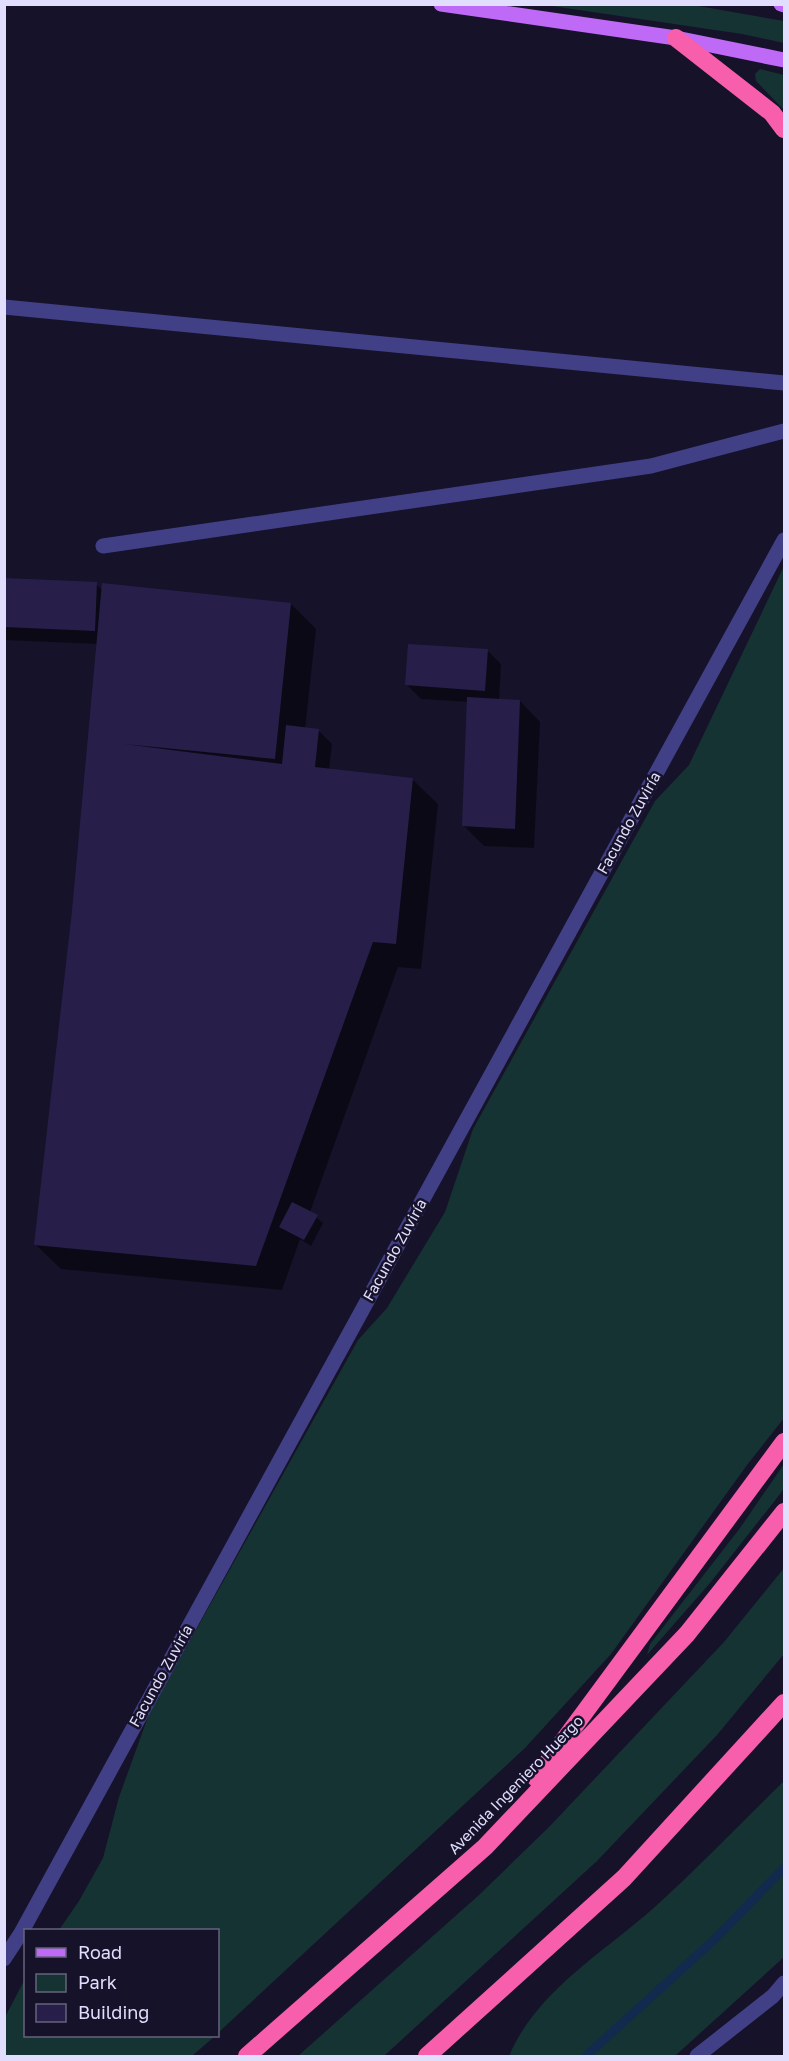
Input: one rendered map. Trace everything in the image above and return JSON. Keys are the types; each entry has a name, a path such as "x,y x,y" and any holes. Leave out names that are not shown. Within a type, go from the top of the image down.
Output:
{"highway":[{"path":"676,38 772,113 784,129"},
{"path":"485,1846 784,1442"},
{"name":"Avenida Ingeniero Huergo","path":"247,2056 485,1846 687,1634 784,1512"},
{"path":"427,2056 624,1878 784,1702"}],"main road":[{"path":"441,4 676,38 784,60"}],"street":[{"path":"4,307 784,383"},
{"path":"103,546 651,466 784,431"},
{"name":"Facundo Zuviría","path":"4,1959 44,1891 784,540"},
{"path":"698,2056 773,1996 784,1983"}],"green space":[{"path":"545,5 693,5 784,21 784,43 742,34"},
{"path":"760,69 784,75 784,110 756,81 755,74"},
{"path":"784,566 784,1418 747,1465 611,1654 525,1748 219,2032 219,1929 60,1929 79,1901 103,1858 119,1797 149,1714 358,1340 387,1308 445,1212 473,1129 655,801 689,765"},
{"path":"784,1464 784,1488 780,1494 710,1583 647,1655 650,1644 740,1528"},
{"path":"784,1568 784,1654 717,1735 597,1861 384,2056 298,2056 479,1895 549,1827 724,1642"},
{"path":"784,1781 784,1957 675,2056 509,2056 521,2032 554,1992 657,1905"},
{"path":"24,1981 24,2037 214,2037 192,2056 5,2056 5,2017"}],"building":[{"path":"4,578 97,582 95,631 4,627"},
{"path":"102,583 291,603 275,759 124,744 282,764 286,725 319,729 315,767 413,778 396,944 373,942 256,1266 34,1245 72,911"},
{"path":"408,644 488,649 485,691 405,685"},
{"path":"467,697 520,700 515,829 462,826"},
{"path":"292,1202 318,1215 304,1240 279,1227"}],"waterway":[{"path":"586,2056 715,1939 784,1868"}]}
